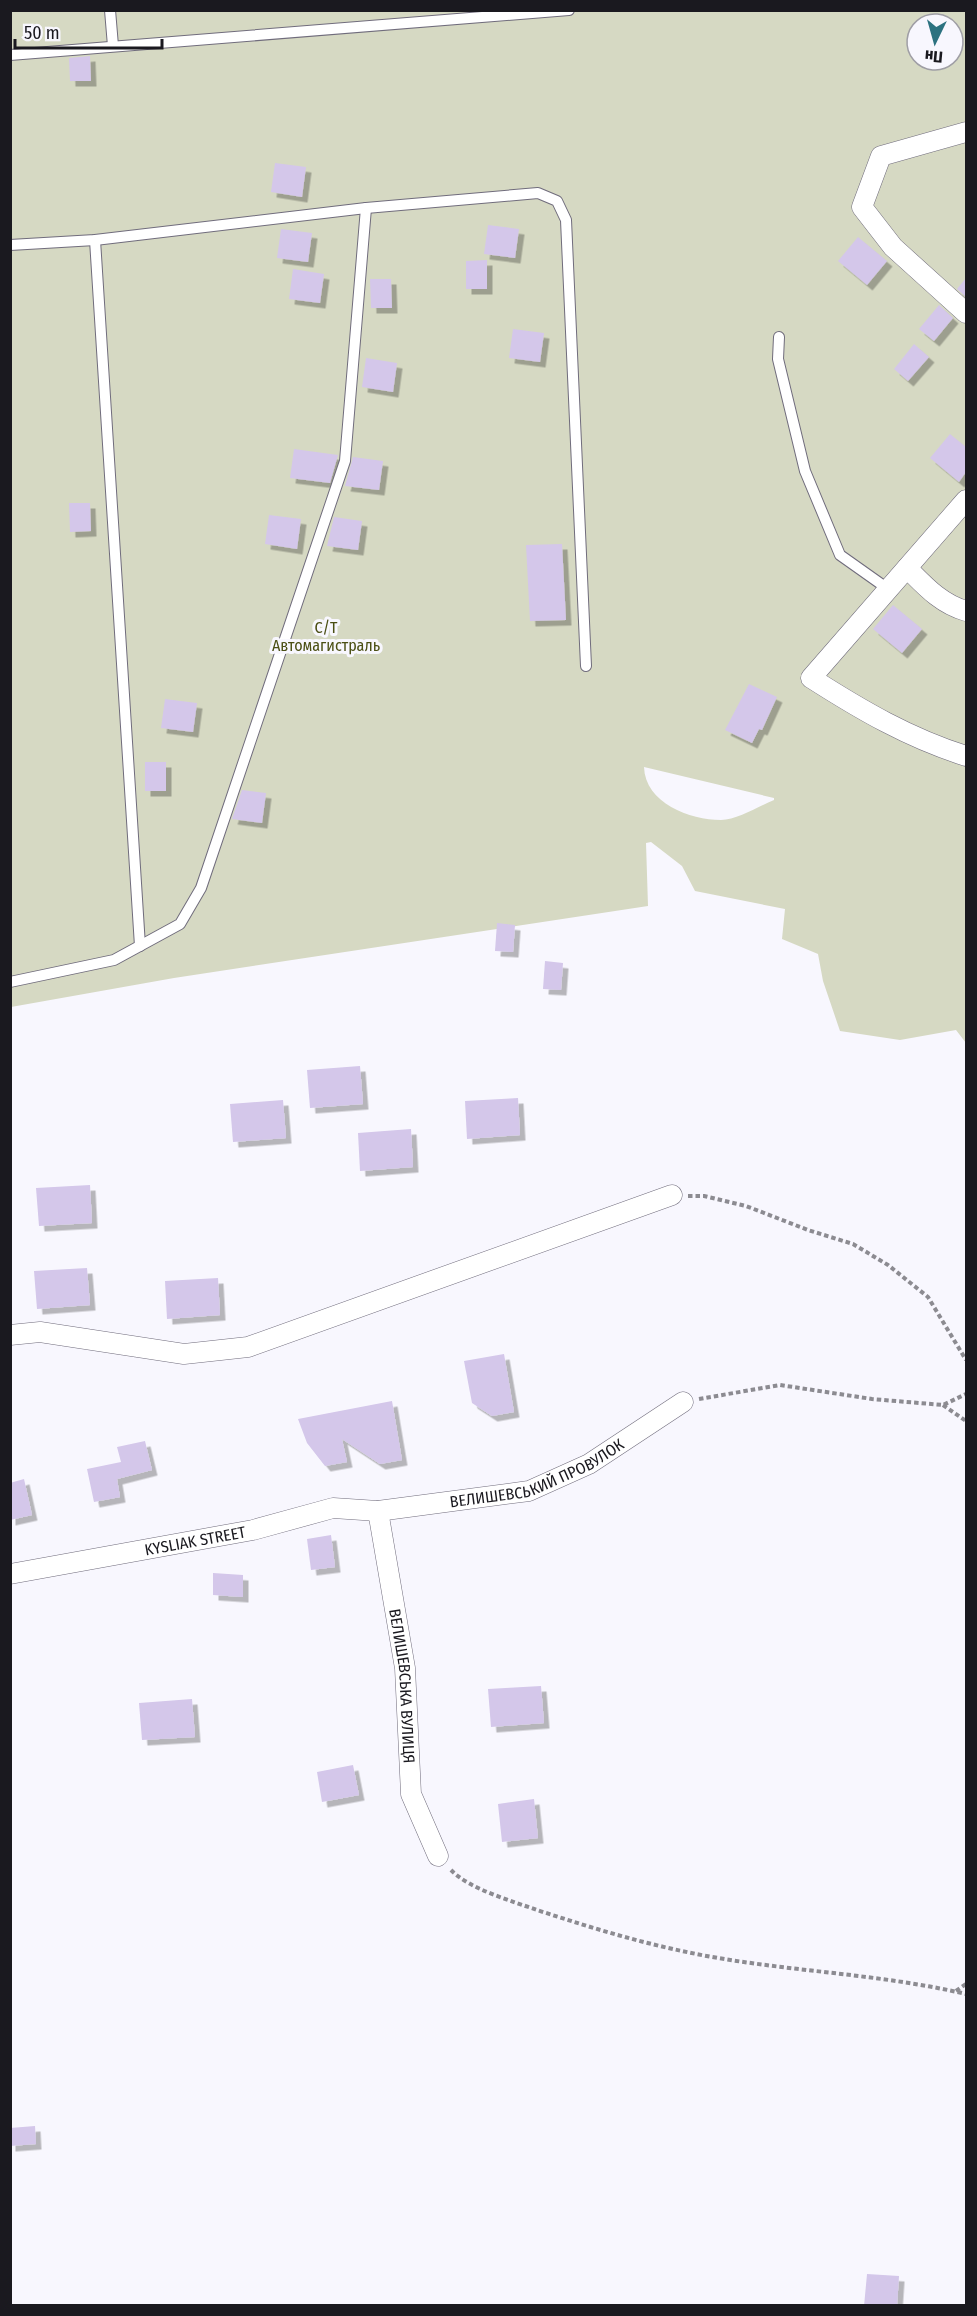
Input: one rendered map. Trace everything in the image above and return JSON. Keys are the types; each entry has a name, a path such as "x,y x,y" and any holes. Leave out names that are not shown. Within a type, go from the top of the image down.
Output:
{"street":[{"path":"966,132 881,156 861,207 893,247 966,313"},
{"path":"966,500 811,678 887,725 930,744 966,756"},
{"path":"907,568 951,607 966,611"},
{"path":"10,1335 40,1332 184,1354 248,1347 672,1196"},
{"name":"ВЕЛИШЕВСЬКИЙ ПРОВУЛОК","path":"378,1511 529,1491 589,1464 683,1402"},
{"name":"KYSLIAK STREET","path":"10,1574 253,1530 333,1508 378,1511"},
{"name":"ВЕЛИШЕВСЬКА ВУЛИЦЯ","path":"378,1511 405,1668 411,1794 438,1856"}],"lane":[{"path":"110,10 113,46"},
{"path":"10,55 569,10"},
{"path":"10,245 95,240 366,208 538,193 557,201 566,220 586,666"},
{"path":"10,982 114,960 180,924 201,888 345,461 366,208"},
{"path":"95,240 140,946"},
{"path":"779,337 778,359 805,471 840,555 888,589"}],"path":[{"path":"672,1196 704,1196 746,1206 808,1230 853,1244 888,1265 928,1297 966,1360"},
{"path":"683,1402 780,1384 872,1399 943,1405 966,1421"},
{"path":"943,1405 966,1394"},
{"path":"438,1856 459,1879 520,1904 628,1940 718,1958 900,1980 966,1994"},
{"path":"956,1992 966,1984"}],"green space":[{"name":"С/Т Автомагистраль","path":"11,11 966,11 966,1043 956,1030 900,1040 840,1031 823,981 818,954 782,939 785,909 695,891 682,866 651,842 646,843 648,906 174,978 11,1007","holes":["644,767 774,798 741,815 727,819 696,817 683,813 661,800 646,780"]}],"building":[{"path":"90,56 91,81 70,81 69,58"},
{"path":"275,163 306,167 302,197 271,192"},
{"path":"488,225 519,229 515,258 484,254"},
{"path":"281,229 312,233 308,262 277,258"},
{"path":"858,237 887,261 867,285 838,261"},
{"path":"487,260 487,289 466,289 466,261"},
{"path":"293,269 324,274 320,303 289,299"},
{"path":"966,278 966,297 957,289"},
{"path":"370,279 391,279 392,308 371,308"},
{"path":"939,305 953,318 934,341 919,329"},
{"path":"513,329 544,333 540,362 509,358"},
{"path":"914,344 929,357 908,381 894,369"},
{"path":"366,358 397,363 393,392 362,387"},
{"path":"950,434 966,447 966,472 959,482 930,458"},
{"path":"294,449 338,455 330,483 290,478"},
{"path":"353,457 383,461 379,490 345,486"},
{"path":"69,503 90,503 91,531 70,532"},
{"path":"269,515 301,519 297,549 265,544"},
{"path":"334,517 362,521 358,550 327,546"},
{"path":"562,544 566,620 530,621 526,545"},
{"path":"893,605 922,629 902,653 873,629"},
{"path":"749,684 777,697 762,730 759,729 752,743 725,730"},
{"path":"165,699 197,703 193,732 161,728"},
{"path":"145,762 166,762 166,791 145,791"},
{"path":"242,790 266,793 262,823 232,819"},
{"path":"497,923 515,925 513,952 495,951"},
{"path":"545,961 563,963 561,990 543,989"},
{"path":"360,1066 363,1104 310,1108 307,1070"},
{"path":"518,1098 520,1135 467,1139 465,1101"},
{"path":"283,1100 286,1138 233,1142 230,1104"},
{"path":"411,1129 413,1167 360,1171 358,1133"},
{"path":"90,1185 92,1223 39,1226 36,1188"},
{"path":"87,1268 90,1305 37,1309 34,1271"},
{"path":"218,1278 220,1315 167,1319 165,1281"},
{"path":"504,1354 514,1412 492,1416 472,1403 464,1361"},
{"path":"392,1401 402,1460 380,1464 342,1439 347,1462 325,1466 307,1443 298,1419"},
{"path":"145,1441 152,1470 117,1479 120,1497 94,1502 87,1469 121,1462 117,1447"},
{"path":"24,1479 32,1515 10,1520 10,1483"},
{"path":"331,1535 335,1567 311,1570 307,1539"},
{"path":"213,1573 243,1575 243,1597 213,1595"},
{"path":"541,1686 544,1723 491,1727 488,1689"},
{"path":"192,1699 195,1737 142,1740 139,1703"},
{"path":"353,1765 359,1795 322,1802 317,1772"},
{"path":"534,1799 538,1838 502,1842 498,1804"},
{"path":"35,2126 36,2144 10,2146 10,2128"},
{"path":"867,2274 899,2276 897,2306 864,2306"}]}
